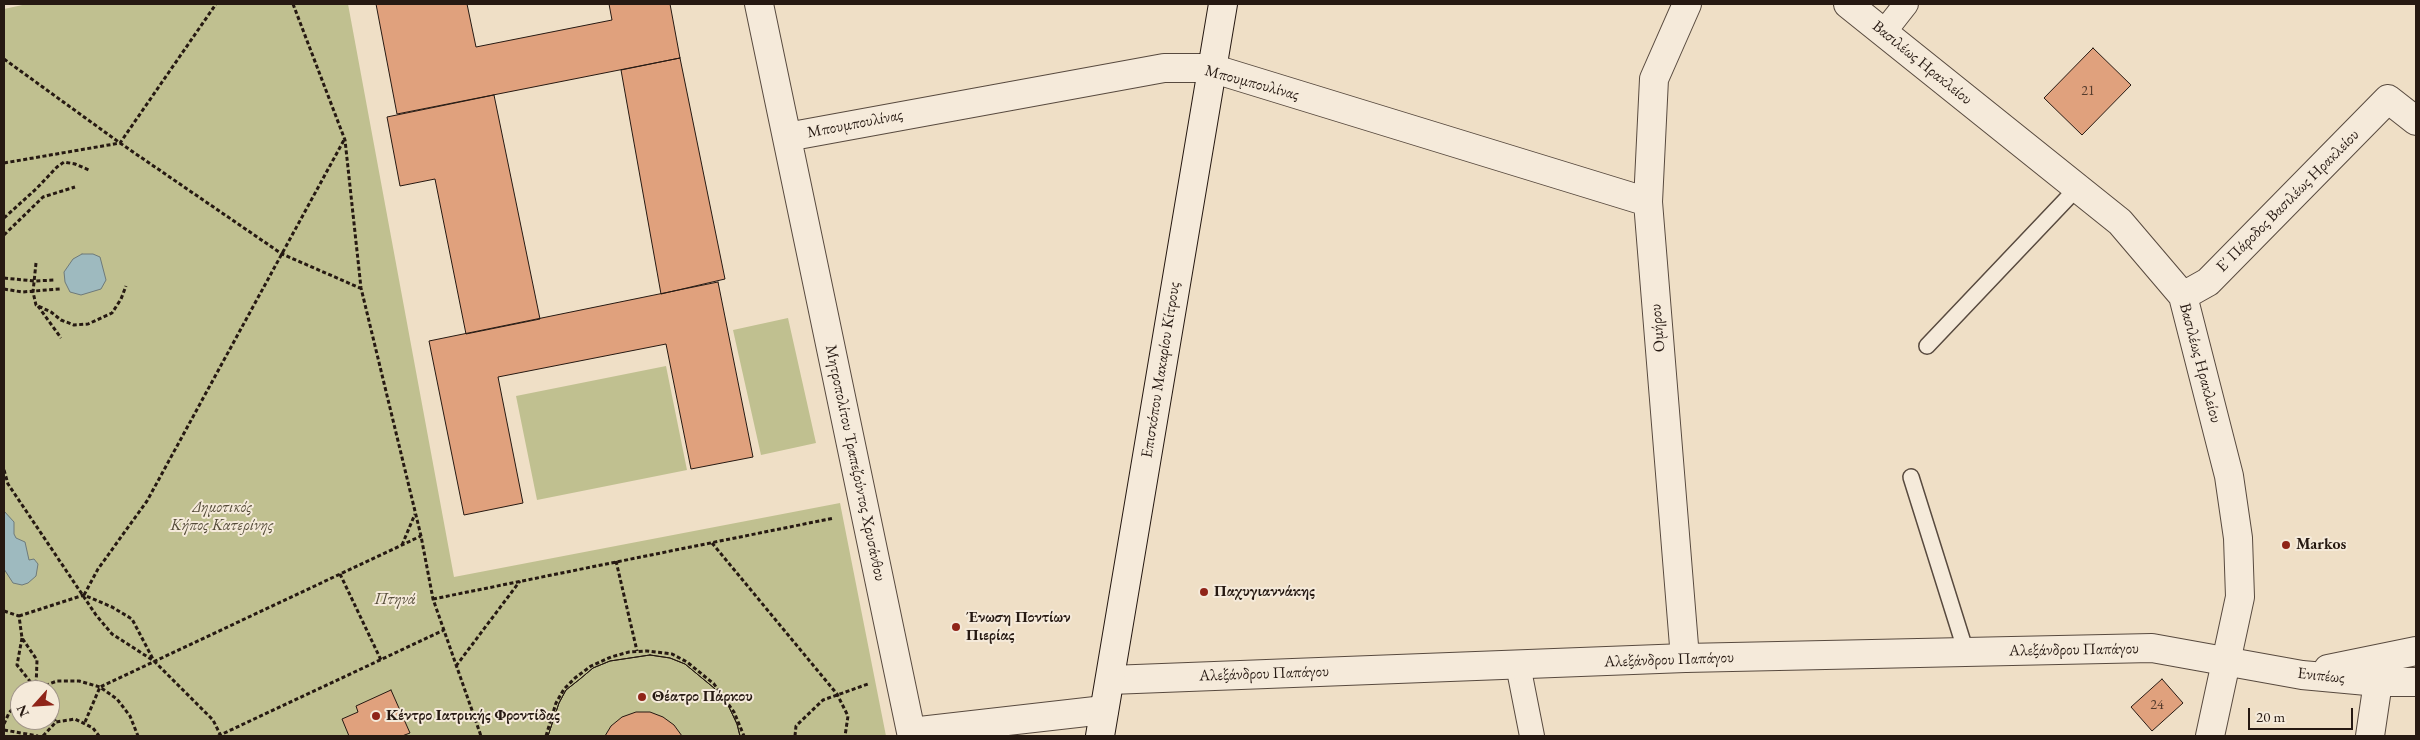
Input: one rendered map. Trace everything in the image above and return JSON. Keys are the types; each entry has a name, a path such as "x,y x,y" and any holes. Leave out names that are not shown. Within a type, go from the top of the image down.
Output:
{"street":[{"name":"Μητροπολίτου Τραπεζούντος Χρυσάνθου","path":"760,4 911,734 1104,710"},
{"name":"Επισκόπου Μακαρίου Κίτρους","path":"1100,736 1223,4"},
{"name":"Ομήρου","path":"1685,658 1648,202 1654,79 1687,4"},
{"name":"Βασιλέως Ηρακλείου","path":"1848,4 2120,222 2183,296 2229,476 2238,538 2240,597 2210,736"},
{"path":"1884,32 1906,4"},
{"name":"Μπουμπουλίνας","path":"788,137 1164,68 1211,68 1648,202"},
{"name":"Ε΄ Πάροδος Βασιλέως Ηρακλείου","path":"2183,296 2208,282 2388,99 2416,121"},
{"name":"Αλεξάνδρου Παπάγου","path":"1110,680 1685,658 2152,648 2227,662"},
{"path":"2302,675 2416,651"},
{"name":"Ενιπέως","path":"2227,662 2302,675 2378,682 2416,682"},
{"path":"1518,665 1532,736"},
{"path":"2370,736 2378,682"}],"lane":[{"path":"1927,346 2078,187"},
{"path":"1911,477 1966,652"}],"path":[{"path":"4,164 120,143 216,4"},
{"path":"293,4 345,140 361,288 416,513 433,598 481,736"},
{"path":"4,59 120,143 282,254 361,288"},
{"path":"84,595 98,569 147,501 345,140"},
{"path":"4,218 64,162 89,170"},
{"path":"4,235 43,197 74,187"},
{"path":"36,263 33,292 36,304 60,338"},
{"path":"4,278 34,281 55,280"},
{"path":"36,304 61,320 74,325 88,324 112,312 121,299 126,286"},
{"path":"4,289 33,292 60,289"},
{"path":"4,470 8,484 96,615 112,634 154,661 213,720 220,736 444,630"},
{"path":"4,487 8,484"},
{"path":"402,545 416,513"},
{"path":"433,598 838,517"},
{"path":"85,722 100,688 421,536"},
{"path":"712,543 837,694 848,716 844,736"},
{"path":"616,561 637,651"},
{"path":"340,574 381,660"},
{"path":"456,666 520,581"},
{"path":"4,611 19,616 84,595 112,607 132,619 154,661"},
{"path":"19,616 22,638 17,665 29,680"},
{"path":"22,638 37,660 36,680"},
{"path":"546,736 556,703 564,689 575,678 591,666 612,657 637,651 672,654 700,673 724,696 734,712 744,736"},
{"path":"60,681 72,681 100,688 117,699 130,716 138,736"},
{"path":"795,736 796,726 823,700 876,682"},
{"path":"4,724 10,712"},
{"path":"60,721 75,719 85,722 99,736"},
{"path":"4,730 38,736"}],"green space":[{"name":"Δημοτικός Κήπος Κατερίνης","path":"27,4 348,4 454,577 840,503 886,736 4,736 4,9"},
{"path":"788,318 816,443 761,455 733,330"},
{"path":"666,366 687,470 537,500 516,396"}],"water":[{"path":"82,254 93,254 100,257 106,280 101,289 81,295 70,292 65,282 64,272 73,259"},
{"path":"4,511 14,522 16,538 25,542 29,560 34,559 38,564 36,576 28,583 22,585 13,583 4,569"}],"building":[{"path":"376,4 467,4 476,47 612,20 609,4 670,4 680,58 397,114"},
{"path":"2093,48 2131,85 2082,135 2044,98"},
{"path":"680,58 725,279 661,294 621,70"},
{"path":"494,95 540,319 466,334 435,179 400,186 387,117"},
{"path":"718,282 753,457 691,469 666,344 498,377 523,503 464,515 429,341"},
{"name":"Θέατρο Πάρκου","path":"650,655 670,658 685,664 714,688 728,705 737,724 740,736 682,736 674,725 663,717 650,712 636,712 622,717 611,726 605,736 548,736 559,703 566,690 593,668 610,661"},
{"name":"Θέατρο Πάρκου","path":"650,655 670,658 685,664 714,688 728,705 737,724 740,736 548,736 559,703 566,690 593,668 610,661"},
{"path":"2162,679 2183,703 2152,731 2131,707"},
{"name":"Κέντρο Ιατρικής Φροντίδας","path":"391,690 410,733 402,736 349,736 342,719 358,712 356,706"}],"place":[{"name":"Markos","path":"2286,545"},
{"name":"Παχυγιαννάκης","path":"1204,592"},
{"name":"Ένωση Ποντίων Πιερίας","path":"956,627"},
{"name":"Θέατρο Πάρκου","path":"642,697"},
{"name":"Κέντρο Ιατρικής Φροντίδας","path":"376,716"}],"park label":[{"name":"Πτηνά","path":"395,600"}]}
